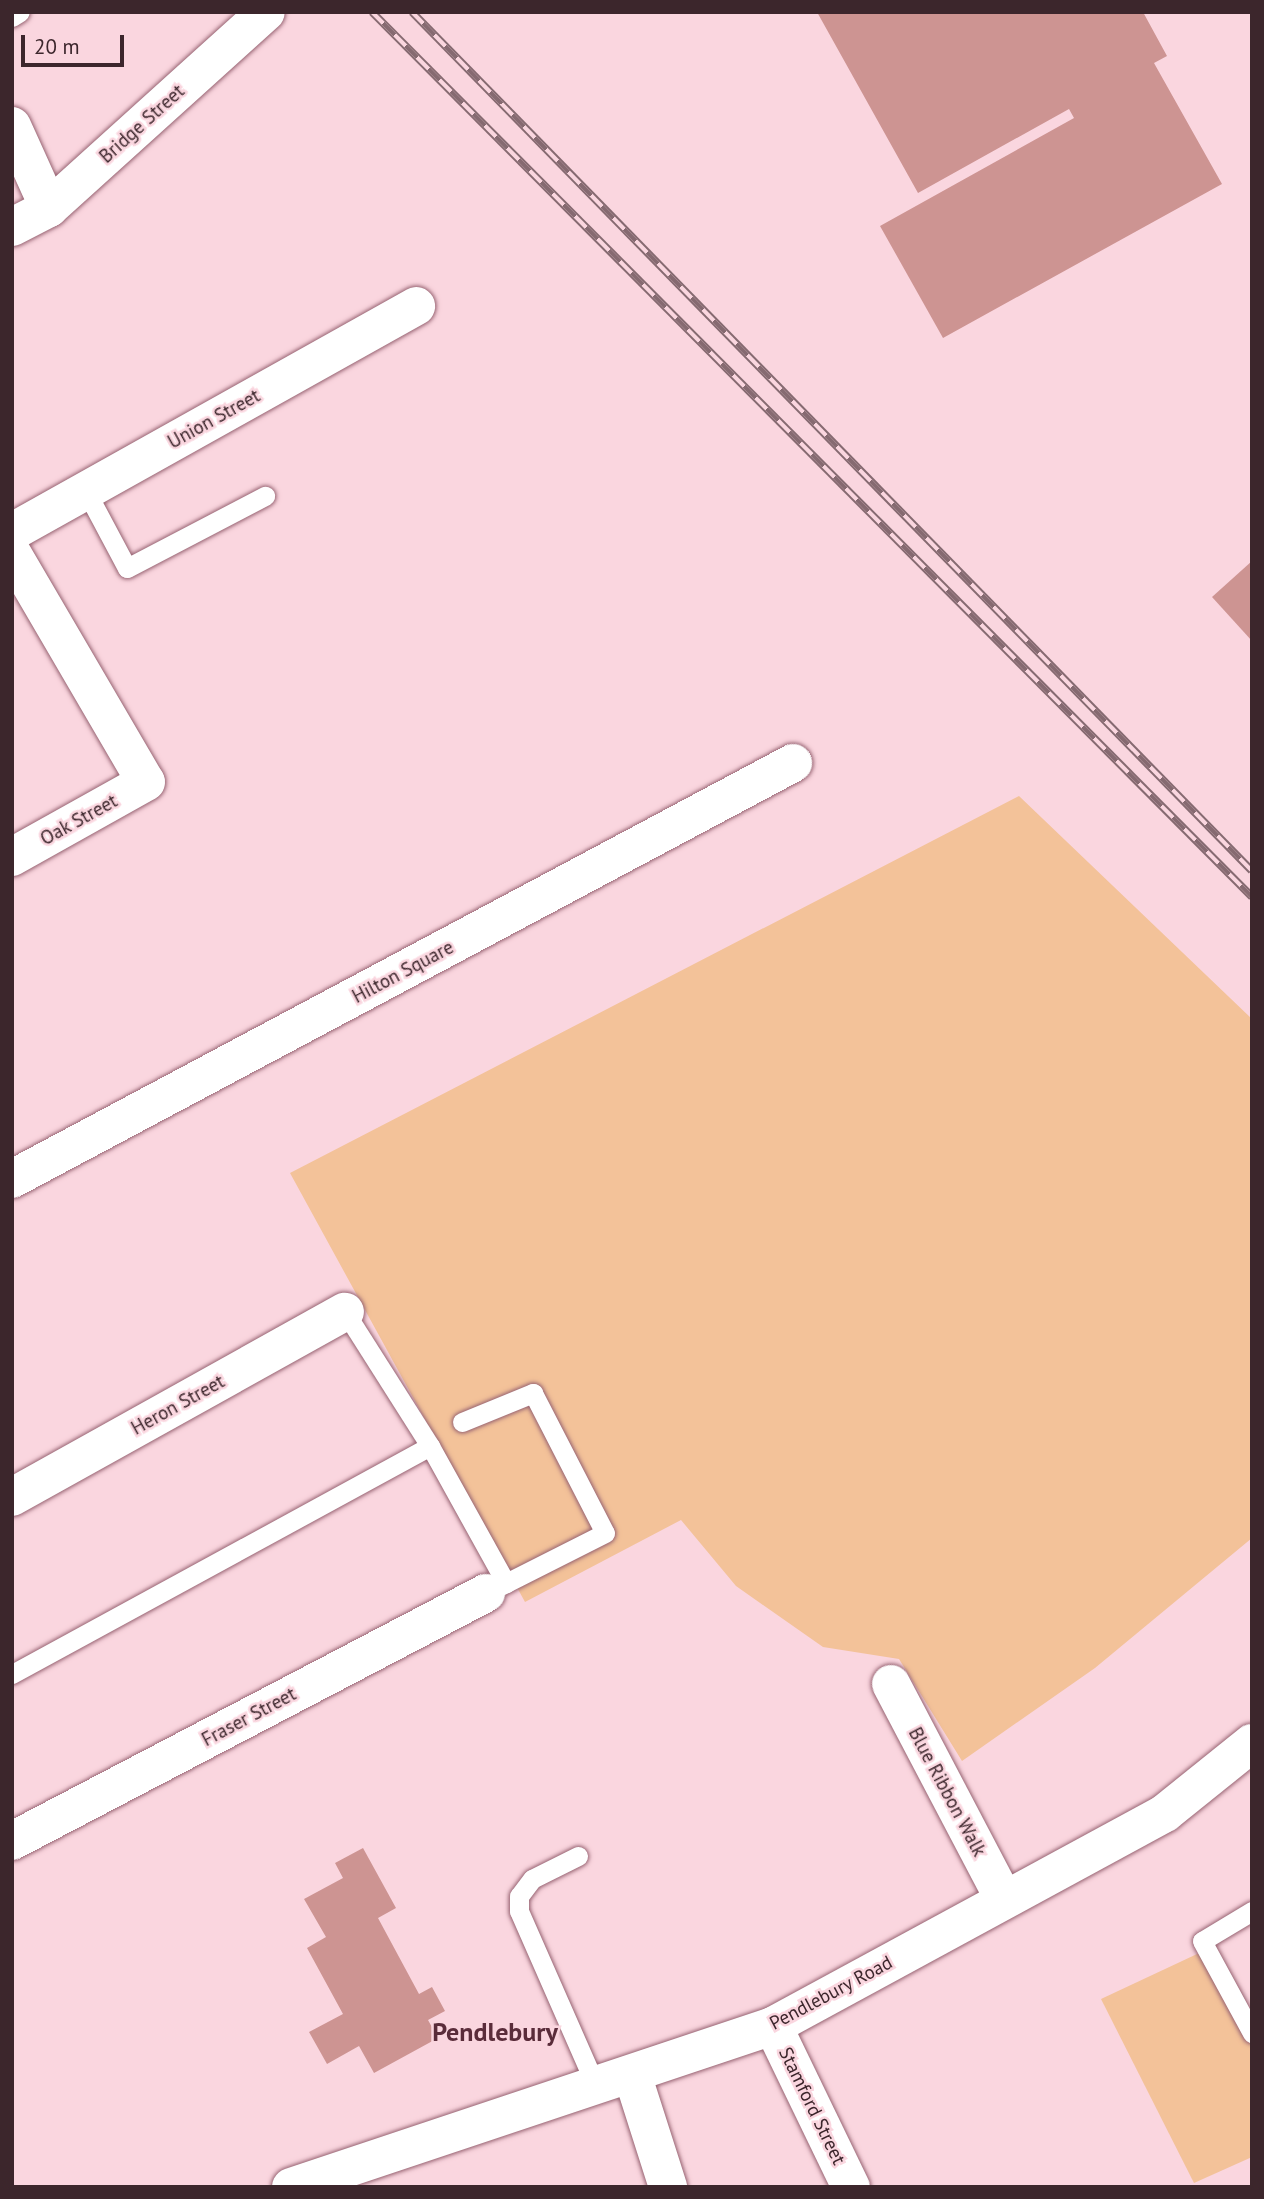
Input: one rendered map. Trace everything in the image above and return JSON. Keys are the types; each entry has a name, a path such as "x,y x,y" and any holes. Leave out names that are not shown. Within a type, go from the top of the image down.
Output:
{"street":[{"name":"Bridge Street","path":"12,227 49,208 262,15"},
{"path":"12,126 49,208"},
{"name":"Union Street","path":"12,532 416,306"},
{"name":"Oak Street","path":"12,553 146,782 12,857"},
{"name":"Hilton Square","path":"12,1179 793,764"},
{"name":"Heron Street","path":"12,1497 345,1312"},
{"name":"Fraser Street","path":"12,1840 496,1588"},
{"name":"Blue Ribbon Walk","path":"891,1684 1004,1899"},
{"name":"Pendlebury Road","path":"291,2187 773,2026 1165,1813 1252,1743"},
{"name":"Stamford Street","path":"773,2026 851,2187"},
{"path":"614,2080 668,2187"}],"lane":[{"path":"12,17 20,12"},
{"path":"86,491 127,568 265,496"},
{"path":"345,1312 430,1446 496,1588 605,1533 533,1393 462,1422"},
{"path":"12,1674 430,1446"},
{"path":"578,1856 533,1879 519,1896 519,1911 614,2080"},
{"path":"1252,1911 1202,1941 1252,2033"}],"shaded area":[{"path":"1019,796 1252,1019 1252,1538 1095,1668 962,1761 899,1659 823,1647 736,1586 681,1520 525,1602 290,1173"},
{"path":"1212,1947 1252,2032 1252,2157 1194,2183 1101,1999"}],"building":[{"path":"817,12 1143,12 1167,56 1154,63 1222,184 943,338 880,226 1074,118 1069,109 918,193"},
{"path":"1252,561 1252,641 1212,597"},
{"path":"363,1848 396,1908 378,1918 419,1994 432,1987 445,2011 428,2020 438,2038 374,2073 359,2046 327,2064 309,2032 343,2014 307,1948 326,1937 304,1899 343,1878 335,1863"}],"railway":[{"path":"372,12 1252,897"},
{"path":"412,12 1252,871"}],"district":[{"name":"Pendlebury","path":"495,2032"}]}
